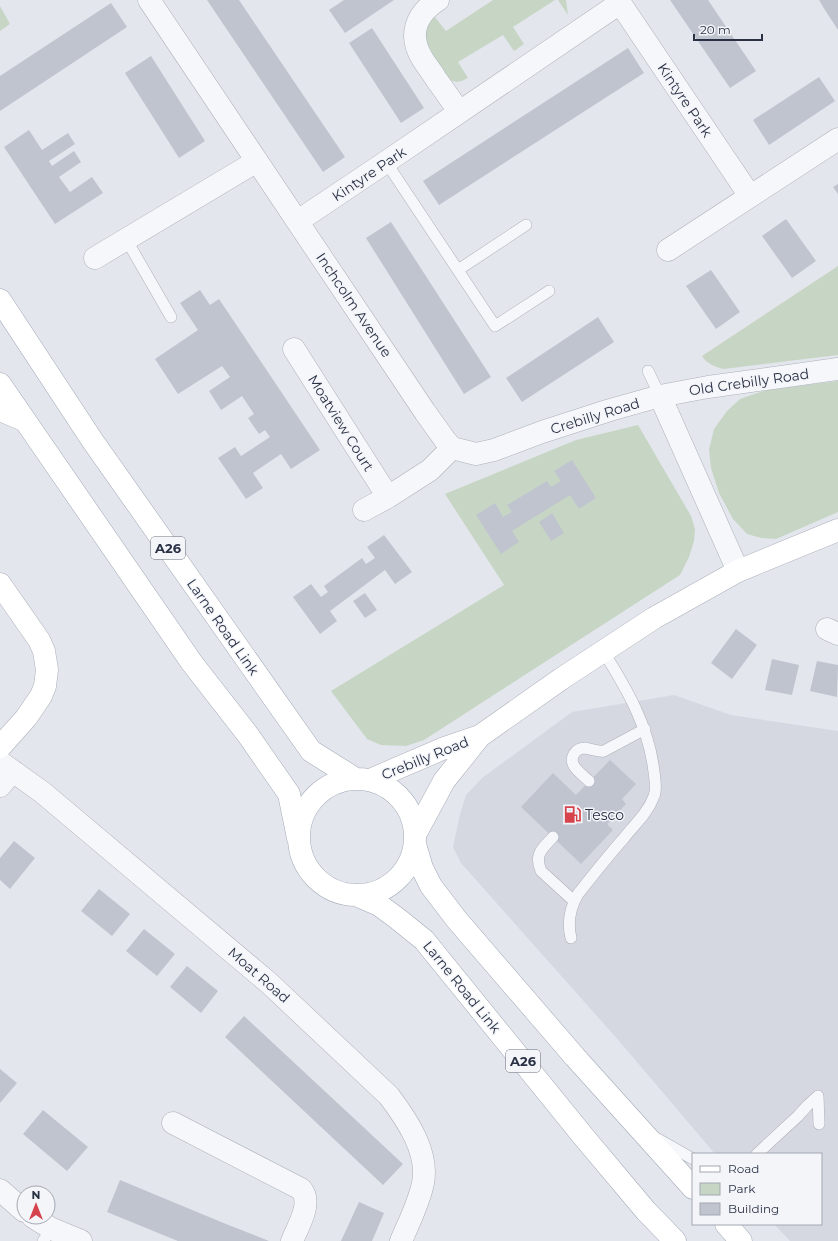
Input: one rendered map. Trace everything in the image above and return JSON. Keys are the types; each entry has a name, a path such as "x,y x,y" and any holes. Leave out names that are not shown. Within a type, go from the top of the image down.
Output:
{"main road":[{"name":"Larne Road Link","path":"0,300 92,440 311,752 362,779"},
{"name":"A26","path":"0,384 192,663 248,735 289,794 301,856 310,872 323,885 340,893 358,896 377,892 394,883 406,869 414,852 416,839"},
{"path":"0,410 24,420"},
{"name":"Crebilly Road","path":"416,839 444,781 480,736 561,678 654,618 738,571 838,530"},
{"path":"0,584 39,640 44,651 47,670 46,683 41,696 26,718 0,747"},
{"name":"Crebilly Road","path":"362,779 480,736"},
{"name":"A26","path":"298,838 301,820 309,804 321,791 337,782 362,779 385,786 398,795 407,806 414,819 416,839 422,868 435,892 457,920 559,1039 692,1187"},
{"name":"Larne Road Link","path":"358,896 379,905 424,940 588,1142 646,1210 675,1241"},
{"path":"727,1225 741,1241"}],"street":[{"name":"Inchcolm Avenue","path":"149,0 425,412 452,448"},
{"path":"438,0 430,4 421,15 416,27 416,43 422,58 460,112"},
{"name":"Kintyre Park","path":"298,221 460,112 619,2 750,196"},
{"path":"668,250 838,139"},
{"path":"95,258 256,161"},
{"name":"Moatview Court","path":"294,349 388,497"},
{"name":"Old Crebilly Road","path":"660,396 708,387 838,369"},
{"path":"660,396 738,571"},
{"name":"Crebilly Road","path":"452,448 476,454 494,450 542,432 660,396"},
{"path":"364,510 388,497 430,470 452,448"},
{"name":"Moat Road","path":"4,773 42,792 269,983 389,1096 412,1130 420,1148 423,1168 423,1182 420,1195 401,1241"},
{"path":"174,1123 301,1189 306,1197 306,1205 292,1241"},
{"path":"0,1190 16,1203"},
{"path":"39,1225 47,1235 81,1241"}],"lane":[{"path":"386,162 495,326 549,291"},
{"path":"458,270 526,225"},
{"path":"126,239 171,317"},
{"path":"648,371 660,396"},
{"path":"571,938 569,919 574,902 586,883 641,819 655,795 654,765 645,729 621,680 603,651"},
{"path":"589,781 573,765 572,758 576,751 584,748 594,751 604,751 645,729"},
{"path":"553,837 540,852 539,865 541,871 574,902"},
{"path":"758,1153 818,1096 819,1124"},
{"path":"638,1127 692,1158"}],"shaded area":[{"path":"674,695 731,715 838,731 838,1241 790,1241 775,1225 822,1225 822,1153 714,1153 620,1042 461,863 453,847 460,814 466,795 482,778 572,712"}],"green space":[{"path":"493,0 555,0 513,27 524,44 514,51 503,35 458,62 468,78 458,82 451,80 448,78 428,44 426,33 429,24 434,16 446,31"},
{"path":"558,0 566,0 568,15"},
{"path":"0,6 10,24 0,31"},
{"path":"838,266 838,355 724,369 712,365 702,356"},
{"path":"838,381 838,512 776,539 761,538 747,534 733,519 719,493 711,468 709,450 714,429 727,411 740,399 766,390"},
{"path":"638,425 691,516 695,529 694,541 689,557 680,575 424,740 406,746 381,745 367,739 331,691 504,585 445,494 576,440"}],"building":[{"path":"207,0 239,0 345,157 323,172"},
{"path":"344,0 394,0 345,33 329,10"},
{"path":"670,0 708,0 756,71 730,88"},
{"path":"819,0 838,0 838,30 825,10"},
{"path":"111,3 127,27 0,111 0,76"},
{"path":"372,28 424,108 401,123 349,43"},
{"path":"628,48 644,73 439,205 423,181"},
{"path":"151,56 205,141 179,158 125,73"},
{"path":"819,77 835,101 769,145 753,120"},
{"path":"29,130 42,150 68,133 75,144 49,161 52,166 74,151 81,162 59,177 70,192 92,177 103,193 55,224 4,147"},
{"path":"838,184 838,194 833,187"},
{"path":"786,219 816,261 792,278 762,236"},
{"path":"391,222 491,377 464,394 366,238"},
{"path":"711,270 740,312 716,329 686,286"},
{"path":"200,290 210,305 219,299 320,450 291,469 281,454 253,473 263,488 246,499 218,458 235,447 241,456 270,437 265,430 259,434 248,418 254,414 242,396 221,410 209,391 230,377 222,366 178,394 155,359 198,330 180,303"},
{"path":"598,317 614,342 522,402 506,378"},
{"path":"572,460 596,498 579,509 570,495 512,531 519,542 501,554 476,515 495,503 503,517 512,512 507,505 547,481 551,487 561,481 554,471"},
{"path":"552,513 564,533 551,541 539,522"},
{"path":"384,535 412,572 395,584 385,570 330,611 337,621 320,634 293,597 311,584 321,597 328,592 324,586 362,558 366,564 375,558 367,547"},
{"path":"365,593 377,610 365,618 353,601"},
{"path":"736,629 757,645 732,679 711,663"},
{"path":"772,659 799,665 792,695 765,690"},
{"path":"817,661 838,665 837,697 810,691"},
{"name":"Tesco","path":"610,760 636,784 622,799 626,804 607,824 613,830 581,864 521,807 553,773 576,795"},
{"path":"14,841 35,858 10,889 0,880 0,858"},
{"path":"99,889 130,914 112,936 81,911"},
{"path":"144,929 175,954 157,976 126,951"},
{"path":"187,966 218,991 201,1013 170,987"},
{"path":"244,1016 403,1164 383,1185 225,1037"},
{"path":"0,1069 17,1083 0,1103"},
{"path":"43,1110 88,1147 67,1171 23,1134"},
{"path":"120,1180 269,1241 178,1241 168,1237 107,1212"},
{"path":"359,1202 384,1213 372,1241 341,1241"}],"place":[{"name":"Tesco","path":"572,815"}]}
